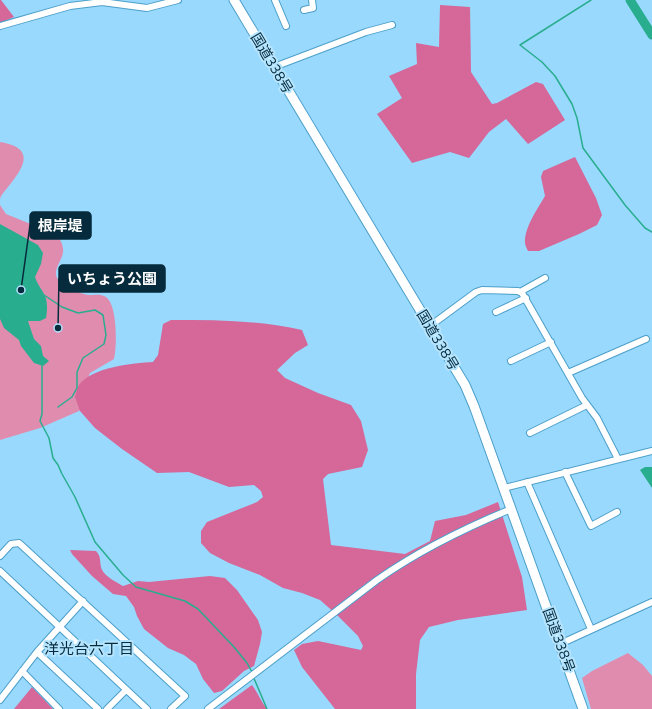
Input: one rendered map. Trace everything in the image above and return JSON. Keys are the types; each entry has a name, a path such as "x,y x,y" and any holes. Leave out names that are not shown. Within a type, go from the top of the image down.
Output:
{"highway":[{"name":"国道338号","path":"234,0 470,395 583,709"}],"street":[{"path":"0,26 70,6 102,2 146,8 178,0"},
{"path":"275,0 286,26"},
{"path":"304,10 313,8 312,0"},
{"path":"274,67 366,32 392,25"},
{"path":"520,292 545,278"},
{"path":"430,326 476,292 482,290 520,292 526,298 568,373 587,405 597,418 618,459"},
{"path":"496,312 526,298"},
{"path":"568,373 646,339"},
{"path":"511,361 550,342"},
{"path":"530,433 587,405"},
{"path":"504,488 652,451"},
{"path":"565,472 591,526 617,512"},
{"path":"527,482 591,629"},
{"path":"208,709 402,562 438,543 511,509"},
{"path":"0,556 11,544 19,543 185,696 171,709"},
{"path":"0,571 147,709"},
{"path":"0,700 37,652 83,601"},
{"path":"560,644 652,602"},
{"path":"37,652 98,709"},
{"path":"22,671 59,709"},
{"path":"107,709 126,690"}],"shaded area":[{"path":"0,0 14,17 0,23"},
{"path":"440,5 470,7 471,72 492,104 497,103 536,82 543,84 565,120 528,144 506,119 489,132 469,158 450,152 412,163 377,114 402,98 389,76 417,64 416,43 439,47"},
{"path":"0,142 13,146 21,151 24,157 23,164 19,172 0,199"},
{"path":"575,157 596,198 602,215 597,225 539,251 528,251 525,243 525,237 532,218 545,196 541,177 543,171"},
{"path":"0,205 6,214 58,235 62,243 63,250 56,271 57,278 62,284 76,291 89,295 102,295 109,300 114,315 116,345 114,359 90,373 86,383 84,406 79,411 40,428 0,440"},
{"path":"0,224 38,245 43,253 41,264 35,277 46,299 46,318 40,321 28,321 34,339 41,346 43,356 49,361 43,366 34,363 21,346 19,340 4,328 0,319"},
{"path":"171,320 253,322 302,330 308,345 295,353 277,370 285,378 318,393 351,405 361,421 368,450 362,467 328,474 323,479 331,545 405,554 430,541 435,521 466,515 498,502 522,577 527,610 458,620 429,627 420,640 416,674 416,709 335,709 302,667 294,650 302,644 318,641 361,650 363,646 358,636 320,600 283,588 260,575 229,563 210,553 201,543 201,531 207,522 257,502 263,497 261,491 254,485 229,487 189,472 157,473 95,428 80,411 75,397 78,386 85,379 93,374 113,367 135,363 153,362 158,355 163,324"},
{"path":"645,467 652,467 652,488 640,470"},
{"path":"70,550 96,551 104,573 123,586 138,581 149,582 210,576 225,578 237,590 258,620 262,632 254,666 244,671 222,691 214,693 203,679 196,664 184,655 168,648 144,629 134,607 126,596 113,594 92,576"},
{"path":"628,653 643,665 652,676 652,709 591,709 582,678 592,671"},
{"path":"252,685 267,709 219,709"},
{"path":"32,687 53,709 14,709"}],"waterway":[{"path":"591,0 520,45 542,62 555,76 572,104 577,118 583,148 625,205 645,228 652,232"},
{"path":"630,0 652,35"},
{"path":"44,295 62,307 78,313 95,310 103,315 106,335 104,344 83,358 77,372 77,388 72,397 58,407"},
{"path":"42,366 42,414 40,421 49,438 53,458 75,497 95,542 123,575 136,587 185,601 198,609 234,647 247,663 252,672"},
{"path":"253,676 267,709"}],"place":[{"name":"根岸堤","path":"21,290"},
{"name":"いちょう公園","path":"58,328"}],"district":[{"name":"洋光台六丁目","path":"89,649"}]}
